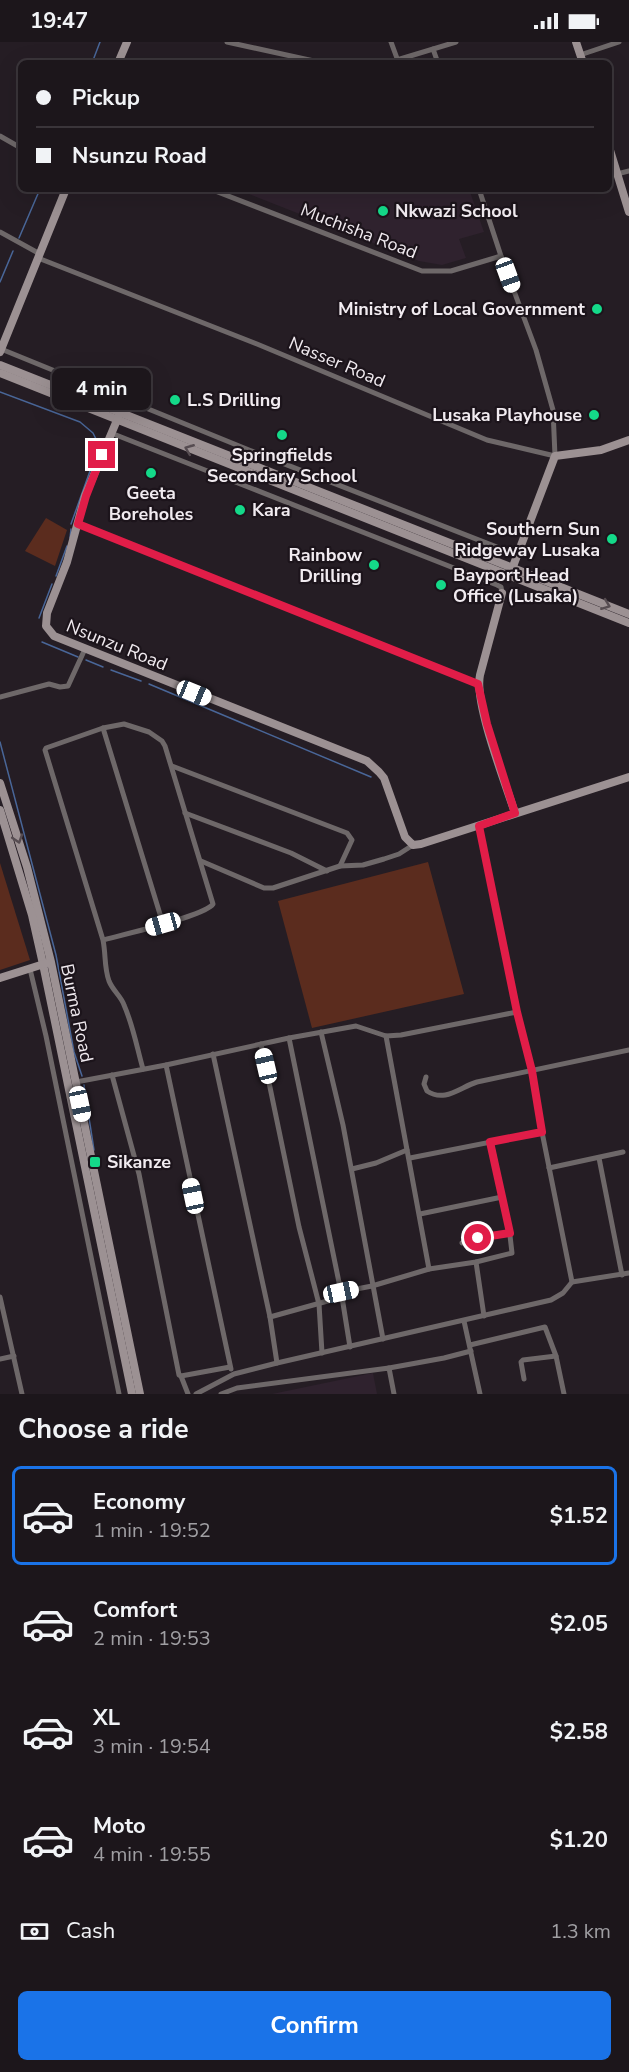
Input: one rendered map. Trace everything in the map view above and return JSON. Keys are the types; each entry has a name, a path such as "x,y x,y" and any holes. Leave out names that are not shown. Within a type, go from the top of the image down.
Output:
{"main road":[{"path":"119,60 127,42"},
{"path":"576,42 582,59"},
{"path":"612,157 629,212"},
{"path":"1,350 65,192"},
{"path":"0,365 118,417 629,623"},
{"path":"0,374 118,417 629,614"},
{"name":"Nsunzu Road","path":"118,417 86,496 67,562 47,613 45,622 49,631 54,636 85,649 366,761 375,767 384,778 405,837 413,845"},
{"name":"Nasser Road","path":"555,456 601,450 629,440"},
{"path":"512,569 555,456"},
{"path":"502,593 478,684 487,724 515,813"},
{"path":"413,845 629,777"},
{"name":"Burma Road","path":"0,783 27,867 132,1394"},
{"name":"Burma Road","path":"0,810 47,963 76,1082 140,1394"},
{"path":"0,978 47,963"}],"street":[{"path":"227,42 309,60"},
{"path":"391,42 398,60"},
{"path":"401,60 456,42"},
{"path":"582,59 619,42"},
{"path":"433,49 437,60"},
{"path":"0,135 18,146"},
{"path":"617,174 629,171"},
{"name":"Muchisha Road","path":"218,192 422,271 451,271 501,256"},
{"path":"480,192 536,350 554,410 555,456"},
{"name":"Nasser Road","path":"0,232 39,256 487,440 555,456"},
{"path":"1,350 260,455 517,555"},
{"path":"111,433 486,580 501,587 502,593"},
{"path":"78,524 478,684"},
{"path":"0,698 49,684 60,687 68,686 85,649"},
{"path":"103,940 163,924 208,909 213,905 172,765 162,741 148,732 124,724 69,738 45,750 103,940 106,952 104,963 109,980 124,1003 143,1069"},
{"path":"103,728 163,924"},
{"path":"172,765 346,833 352,840 340,866"},
{"path":"185,813 291,853 327,870"},
{"path":"479,826 517,1012 532,1071 572,1282"},
{"path":"201,861 268,888 280,887 340,866 377,862 399,854 413,845"},
{"path":"30,969 120,1394"},
{"path":"76,1082 356,1026 386,1036 411,1034 517,1012"},
{"path":"321,1032 351,1169 383,1339"},
{"path":"386,1036 429,1269"},
{"path":"289,1038 350,1347"},
{"path":"261,1044 299,1227 319,1304 322,1353"},
{"path":"426,1077 424,1084 427,1091 434,1095 445,1095 474,1082 629,1050"},
{"path":"213,1054 270,1317 277,1363"},
{"path":"166,1065 230,1367 234,1374"},
{"path":"112,1075 139,1174 169,1333 188,1394"},
{"path":"410,1158 542,1132"},
{"path":"270,1317 429,1269 476,1262 512,1253 510,1233 490,1142"},
{"path":"351,1169 376,1163 407,1150"},
{"path":"549,1168 623,1152"},
{"path":"598,1158 622,1275"},
{"path":"420,1214 502,1197"},
{"path":"462,1243 510,1233"},
{"path":"476,1262 484,1316"},
{"path":"196,1394 234,1374 551,1300 563,1293 572,1282 629,1273"},
{"path":"0,1296 22,1394"},
{"path":"464,1321 480,1394"},
{"path":"221,1394 237,1388 389,1368 444,1358 470,1348 545,1328 556,1356 564,1394"},
{"path":"0,1334 8,1332"},
{"path":"0,1359 14,1356"},
{"path":"524,1379 521,1362 523,1360 556,1356"},
{"path":"181,1376 230,1367"},
{"path":"389,1368 394,1394"}],"shaded area":[{"name":"Nkwazi School","path":"244,192 470,192 484,232 459,239 466,258 442,265 419,261"},
{"path":"46,518 67,530 55,566 25,551"},
{"path":"428,862 464,994 312,1028 278,901"},
{"path":"0,863 30,960 0,970"},
{"path":"373,1373 377,1394 272,1394"}],"waterway":[{"path":"93,60 100,42"},
{"path":"19,238 39,192"},
{"path":"0,282 13,251"},
{"path":"0,392 80,422 93,433 100,447 92,466"},
{"path":"71,524 90,471"},
{"path":"70,538 71,529"},
{"path":"56,576 67,546"},
{"path":"39,618 52,584"},
{"path":"42,642 78,657"},
{"path":"86,660 103,667"},
{"path":"111,670 141,681"},
{"path":"149,684 371,777"},
{"path":"0,742 56,955 74,1052 82,1076"},
{"path":"84,1085 94,1150"}],"place":[{"name":"Nkwazi School","path":"383,211"},
{"name":"Ministry of Local Government","path":"597,309"},
{"name":"L.S Drilling","path":"175,400"},
{"name":"Lusaka Playhouse","path":"594,415"},
{"name":"Springfields Secondary School","path":"282,435"},
{"name":"Geeta Boreholes","path":"151,473"},
{"name":"Kara","path":"240,510"},
{"name":"Southern Sun Ridgeway Lusaka","path":"612,539"},
{"name":"Rainbow Drilling","path":"374,565"},
{"name":"Bayport Head Office (Lusaka)","path":"441,585"},
{"name":"Sikanze","path":"95,1162"}],"route":[{"path":"102,455 78,524 478,684 487,724 515,813 479,826 517,1012 532,1071 542,1132 490,1142 510,1233 478,1238"}]}
